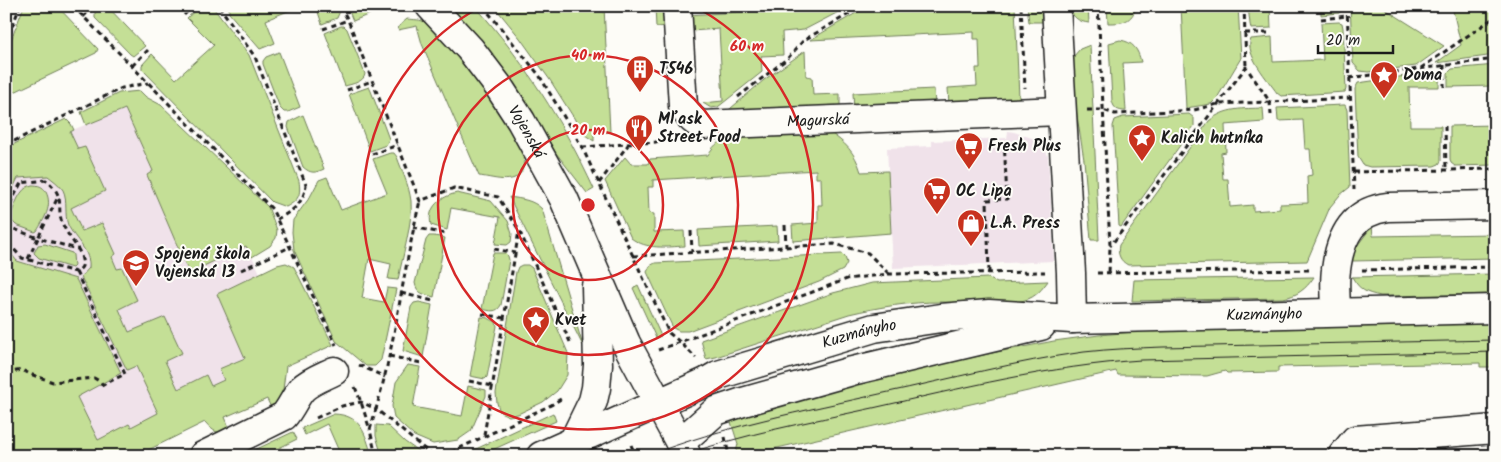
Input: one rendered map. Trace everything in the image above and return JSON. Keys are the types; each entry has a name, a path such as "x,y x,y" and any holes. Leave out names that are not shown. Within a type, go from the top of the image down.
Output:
{"street":[{"name":"Vojenská","path":"430,6 470,49 499,87 521,121 564,199 626,343 684,450"},
{"path":"677,6 683,106 695,122"},
{"path":"1056,6 1072,319"},
{"name":"Magurská","path":"695,122 714,126 1061,111"},
{"path":"1336,312 1336,270 1342,244 1350,229 1361,216 1379,208 1388,207 1495,205"},
{"name":"Vojenská","path":"574,440 593,401 596,388 598,365 596,275"},
{"name":"Kuzmányho","path":"541,456 718,375 874,328 941,318 989,314 1072,319 1495,309"},
{"name":"Kuzmányho","path":"659,402 716,411 852,371 1072,319"},
{"path":"203,456 284,416 301,390 344,366"},
{"name":"Kuzmányho","path":"684,450 716,411"},
{"path":"1342,456 1355,440 1495,429"}],"path":[{"path":"6,43 20,6"},
{"path":"73,6 272,209 361,402 376,456"},
{"path":"83,17 94,6"},
{"path":"184,15 193,6"},
{"path":"219,6 255,57 306,185 304,196 293,211 277,219"},
{"path":"340,6 348,20 420,201 413,227 385,377 370,430"},
{"path":"483,6 540,75 582,147 669,333 680,342 847,279 889,274 1134,272"},
{"path":"734,100 788,58 804,40 863,6"},
{"path":"990,272 987,246 986,200 1007,199 1004,132 1026,112 1021,6"},
{"path":"1098,6 1110,246 1109,272"},
{"path":"1244,6 1246,67 1270,102 1271,115"},
{"path":"1347,6 1354,198"},
{"path":"1321,19 1347,16"},
{"path":"1421,68 1495,17"},
{"path":"323,29 348,20"},
{"path":"1245,33 1271,33"},
{"path":"132,66 148,50"},
{"path":"1350,78 1495,59"},
{"path":"1444,65 1444,87"},
{"path":"1110,246 1246,67"},
{"path":"347,90 372,81"},
{"path":"6,145 122,88 148,83"},
{"path":"1103,110 1115,114 1194,110 1218,104 1350,98"},
{"path":"582,147 656,142 695,122"},
{"path":"1445,126 1446,170"},
{"path":"599,183 629,144"},
{"path":"372,154 398,145"},
{"path":"1353,172 1495,170"},
{"path":"6,212 21,183 46,180 53,186 58,196 60,217 64,229 78,249 83,266 76,272 22,258 11,246 6,234"},
{"path":"420,201 454,188 498,197 519,230 572,348"},
{"path":"28,259 58,196"},
{"path":"785,225 786,247"},
{"path":"6,226 38,238 78,249"},
{"path":"413,227 446,234"},
{"path":"484,435 519,230"},
{"path":"691,231 692,252"},
{"path":"633,256 834,244 868,253 889,274"},
{"path":"241,270 290,247"},
{"path":"494,249 516,253"},
{"path":"1310,270 1313,262"},
{"path":"6,373 22,370 54,382 94,378 101,382 104,387 125,374 76,272"},
{"path":"401,293 433,301"},
{"path":"482,314 504,318"},
{"path":"389,356 421,362"},
{"path":"344,366 385,377"},
{"path":"469,381 493,386"},
{"path":"442,456 551,405 568,394"},
{"path":"315,419 342,406 361,402 376,409 433,456"},
{"path":"617,456 632,449"}],"shaded area":[{"name":"Spojená škola Vojenská 13","path":"125,109 247,246 291,338 274,373 99,456 6,297 6,161 70,131"},
{"name":"OC Lipa","path":"1008,131 1041,141 1048,156 1054,261 893,268 887,148 932,146 932,141 1007,138"}],"green space":[{"path":"24,6 57,6 98,49 96,53 6,96 6,53"},
{"path":"101,6 107,6 145,46 133,56 130,54 95,18 95,12"},
{"path":"200,6 212,6 249,55 299,181 300,190 298,197 286,207 272,202 142,69 142,65 152,54 176,79 214,45 187,18"},
{"path":"229,6 300,6 266,20 275,43 260,49 229,13"},
{"path":"316,6 338,6 340,11 337,18 322,24"},
{"path":"347,6 376,6 370,14 353,21"},
{"path":"450,6 475,6 510,48 556,116 594,189 587,193 556,153 512,81"},
{"path":"494,6 604,6 610,132 594,133 594,141 582,133 550,80"},
{"path":"655,6 665,6 667,26 656,27"},
{"path":"850,6 804,30 782,32 783,55 761,56 762,72 718,107 711,108 703,103 723,101 719,29 691,31 687,15"},
{"path":"868,6 1015,6 1019,98 1017,101 949,106 948,88 977,86 976,68 980,68 979,39 974,39 974,32 810,40"},
{"path":"1027,6 1047,6 1046,22 1029,22"},
{"path":"1070,6 1088,6 1089,23 1076,18"},
{"path":"1107,6 1137,6 1132,15 1126,20 1118,23 1108,23"},
{"path":"1181,6 1238,6 1241,58 1217,98 1211,104 1186,108"},
{"path":"1248,6 1270,6 1271,28 1251,29"},
{"path":"1321,6 1343,6 1343,9 1339,13 1321,15"},
{"path":"1350,6 1382,6 1444,46 1416,66 1368,72 1360,71 1353,63"},
{"path":"1452,6 1495,6 1495,55 1436,63 1461,45"},
{"path":"407,19 426,23 459,59 491,100 515,136 520,148 524,165 519,176 508,179 496,179 479,176 422,44 417,26 398,30 399,26"},
{"path":"1321,23 1342,23 1343,28 1345,92 1281,96 1277,93 1254,60 1250,45 1251,39 1272,37 1273,62 1323,60"},
{"path":"341,26 347,29 365,74 360,81 345,86 325,33"},
{"path":"1120,40 1128,42 1134,47 1141,62 1123,63 1126,111 1117,109 1112,101 1109,43"},
{"path":"1090,45 1099,240 1091,240 1084,160 1075,103 1073,57 1080,49"},
{"path":"805,51 806,76 812,77 813,95 840,94 840,111 724,114 764,80"},
{"path":"279,52 300,107 288,112 284,112 280,108 263,64 266,57"},
{"path":"1495,65 1495,86 1448,87 1448,73 1452,69"},
{"path":"1433,72 1438,76 1439,87 1409,87 1410,126 1441,126 1441,161 1439,164 1434,166 1370,167 1363,165 1358,157 1355,89 1358,83"},
{"path":"369,87 389,139 386,145 370,151 349,94"},
{"path":"934,89 935,106 854,110 853,93"},
{"path":"140,91 146,97 161,105 268,207 277,230 276,238 270,246 252,257 246,246 189,273 147,175 153,171 125,109 86,125 81,112 119,93"},
{"path":"1345,105 1347,110 1350,187 1330,207 1307,261 1128,265 1121,259 1119,245 1209,121 1215,116 1228,111 1263,108 1264,122 1225,125 1226,152 1221,153 1223,179 1228,179 1230,207 1253,205 1253,211 1280,209 1280,204 1308,203 1307,176 1312,175 1310,149 1305,149 1303,120 1278,121 1277,108"},
{"path":"1189,114 1194,118 1194,126 1121,227 1119,226 1113,126 1115,120 1123,117"},
{"path":"303,115 324,169 318,171 311,172 303,167 288,127 289,122"},
{"path":"66,119 74,130 70,132 78,149 85,147 105,191 71,208 82,231 102,223 116,254 112,257 117,269 122,268 137,300 119,309 129,332 165,317 182,353 165,361 178,389 206,375 211,386 224,380 219,369 245,358 217,294 277,265 286,263 294,267 333,345 286,366 281,405 273,412 267,399 225,417 230,430 216,432 205,422 136,456 6,456 6,248 17,261 76,279 121,373 77,397 98,440 129,424 131,427 158,413 136,366 127,370 81,277 89,268 88,256 68,225 63,190 48,176 18,178 6,202 6,148"},
{"path":"1495,125 1495,165 1455,166 1451,163 1450,126"},
{"path":"827,131 849,148 861,172 888,171 891,233 793,241 792,225 818,223 818,205 822,205 821,178 816,178 816,170 653,180 653,187 648,187 649,213 654,214 654,232 684,231 685,246 650,246 631,238 605,181 625,157 631,164 648,164 650,159 708,155 719,142 734,135"},
{"path":"394,153 397,157 407,184 411,201 410,219 398,280 388,279 391,264 369,259 362,298 384,302 387,288 396,289 381,360 375,366 366,366 336,341 294,250 293,220 310,197 319,180 327,177 341,210 387,193 373,159"},
{"path":"32,185 43,188 49,202 45,217 35,232 16,225 10,217 21,194"},
{"path":"457,193 491,201 508,221 512,234 511,242 507,245 495,244 500,217 451,208 447,230 431,225 431,213 436,204 445,197"},
{"path":"509,197 523,199 542,209 583,346"},
{"path":"777,226 778,241 699,246 698,230"},
{"path":"1372,226 1373,236 1495,234 1495,258 1352,261 1354,250"},
{"path":"429,236 445,238 434,297 419,291 415,283 426,240"},
{"path":"45,244 72,253 74,266 72,268 39,258 34,253 38,245"},
{"path":"493,253 505,253 509,260 501,305 497,309 490,311 482,309"},
{"path":"842,254 847,263 843,270 819,282 688,331 679,331 673,328 647,272 650,266 655,263"},
{"path":"528,265 532,268 568,353 567,375 557,391 543,402 518,414 509,416 500,412 496,393 516,272 518,267"},
{"path":"1495,274 1495,294 1381,296 1364,290 1352,277"},
{"path":"1314,277 1301,291 1293,296 1283,298 1132,301 1134,280"},
{"path":"988,278 997,283 1048,281 1036,295 1025,300 995,304 929,302 872,309 849,314 706,359 701,340 833,293 872,283"},
{"path":"638,285 661,336 656,338 633,288"},
{"path":"419,302 432,305 423,357 403,351 411,307 414,303"},
{"path":"481,317 496,322 497,326 487,377 485,379 470,376"},
{"path":"1495,323 1495,367 1480,367 1480,363 1278,367 1278,372 1227,373 1225,371 1207,376 1118,375 1116,371 742,456 735,456 738,444 731,419 748,408 992,353 1054,341 1146,331"},
{"path":"408,365 420,367 413,407 462,416 468,386 486,390 486,396 471,431 458,440 433,444 414,436 394,418 392,406 396,382"},
{"path":"553,413 556,421 479,456 461,456"},
{"path":"334,414 350,418 361,427 372,456 341,456 327,424 305,435 302,428"},
{"path":"376,425 388,426 418,451 421,456 382,456 376,436"},
{"path":"293,432 297,439 263,456 242,456"},
{"path":"1488,450 1489,456 1373,456 1375,453"}],"tram line":[{"path":"647,456 705,436 764,420 1009,365 1084,352 1163,347 1495,340"},
{"path":"681,456 728,441 776,429 973,386 1073,367 1141,360 1495,352"}],"place":[{"name":"T546","path":"640,93"},
{"name":"Doma","path":"1384,99"},
{"name":"Mľask Street Food","path":"639,152"},
{"name":"Kalich hutníka","path":"1142,162"},
{"name":"Fresh Plus","path":"969,170"},
{"name":"OC Lipa","path":"937,215"},
{"name":"L.A. Press","path":"971,247"},
{"name":"Spojená škola Vojenská 13","path":"136,287"},
{"name":"Kvet","path":"536,344"}]}
